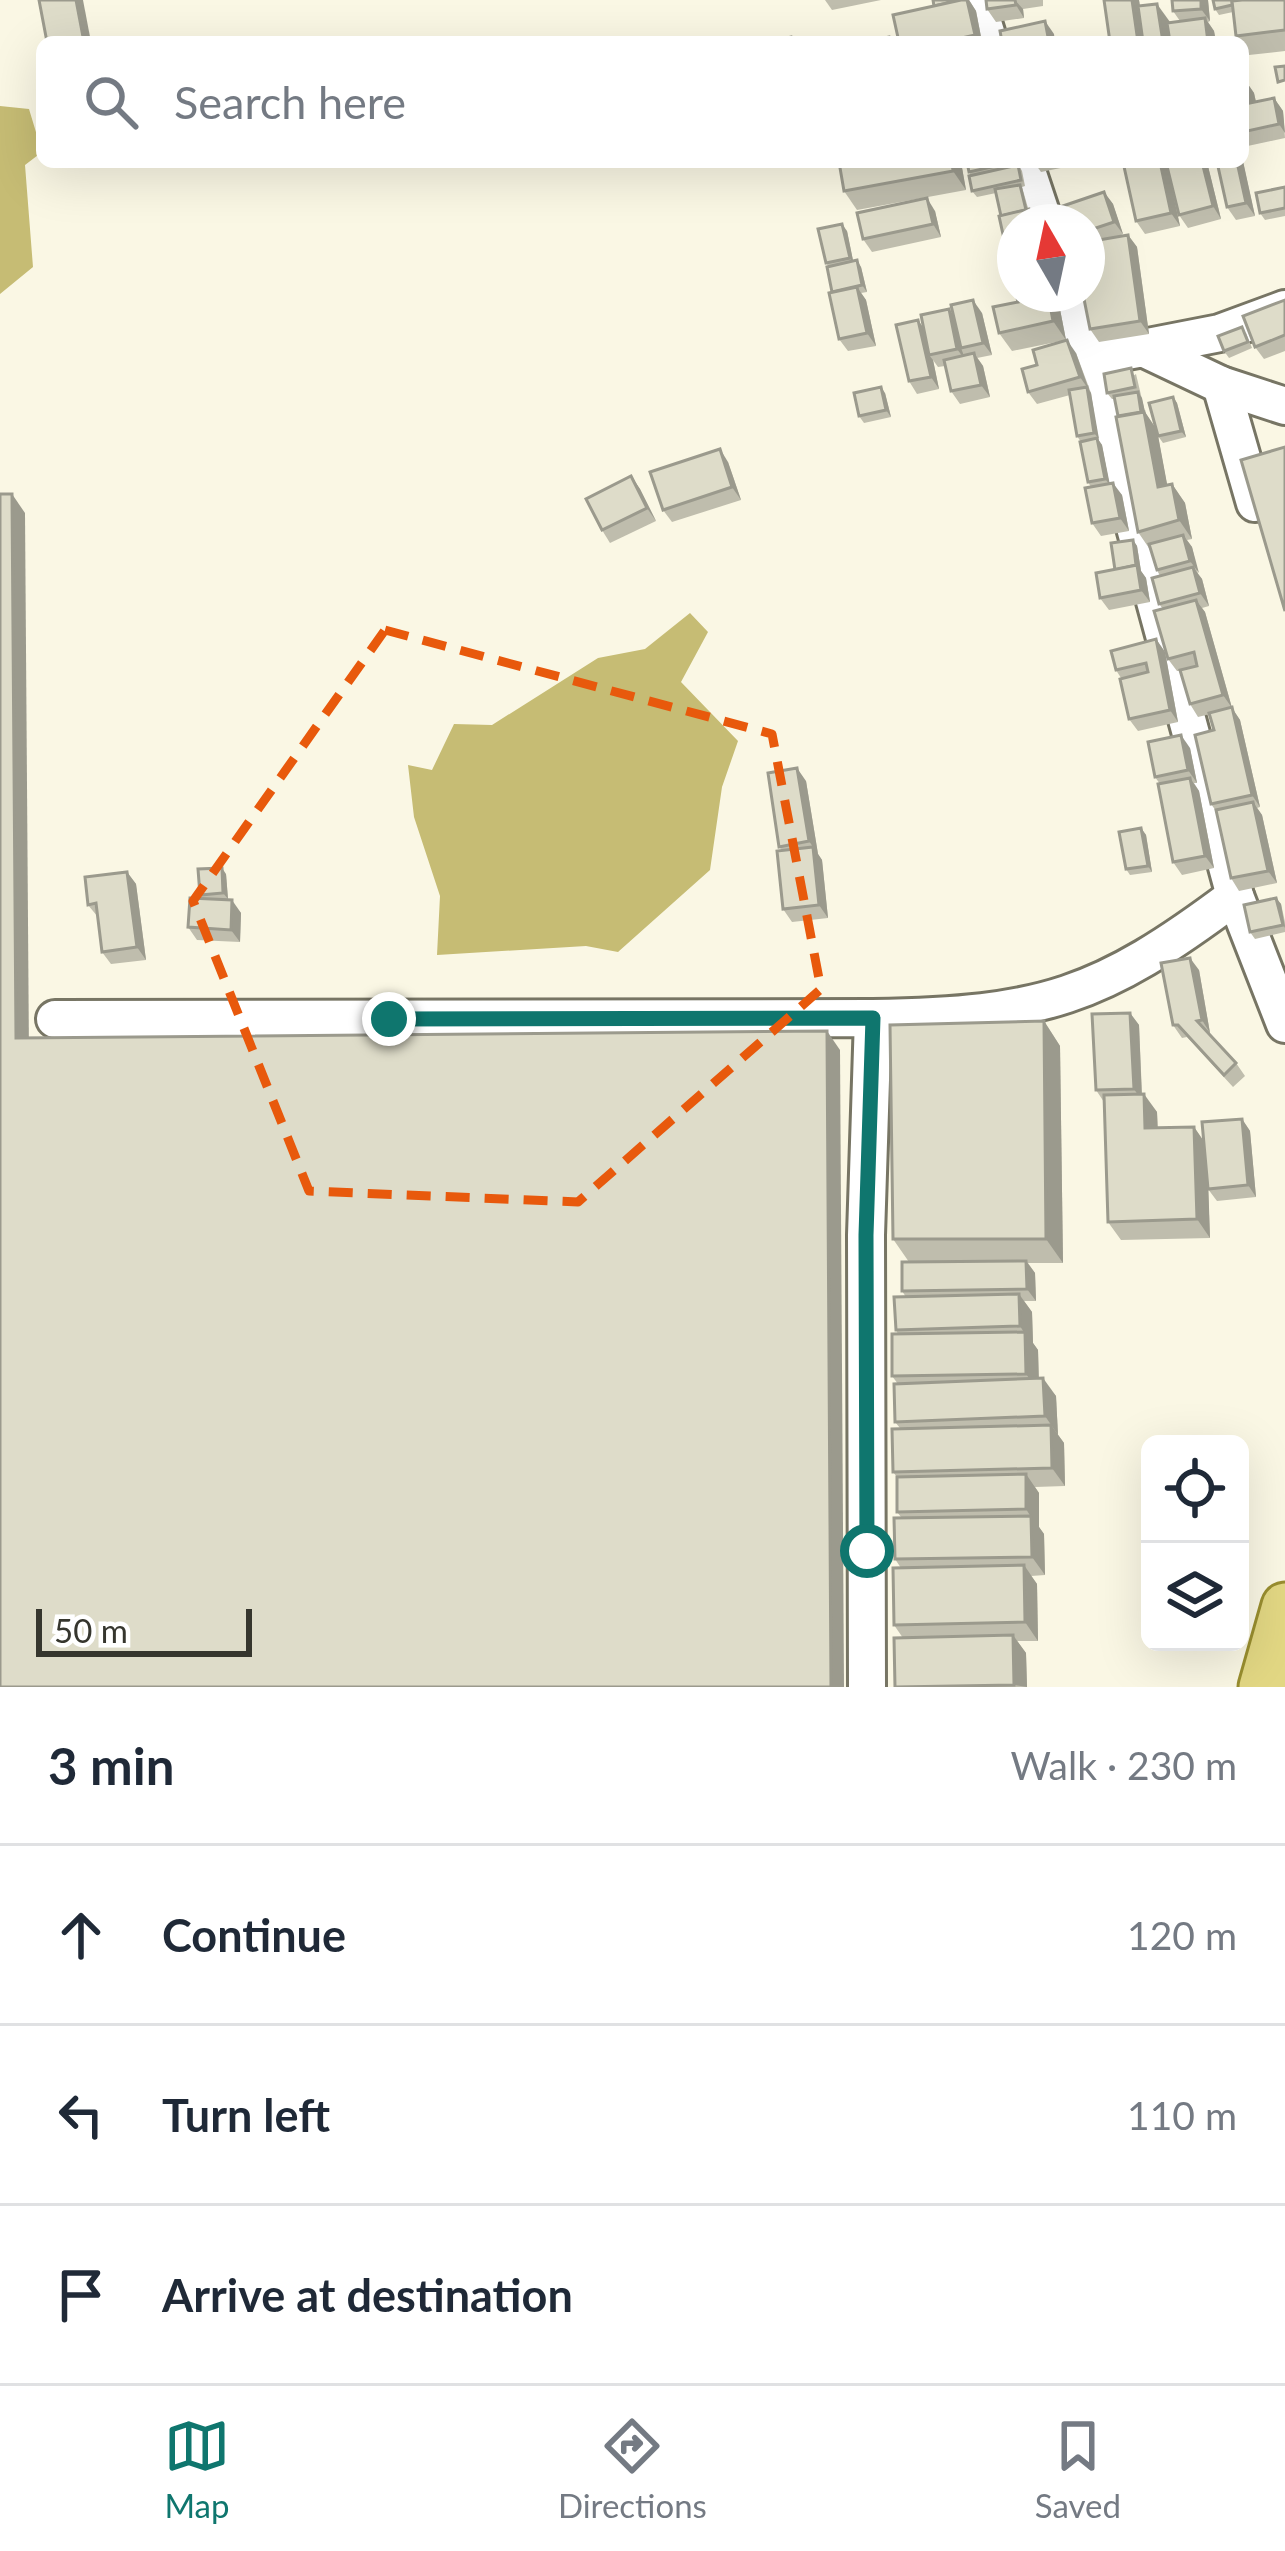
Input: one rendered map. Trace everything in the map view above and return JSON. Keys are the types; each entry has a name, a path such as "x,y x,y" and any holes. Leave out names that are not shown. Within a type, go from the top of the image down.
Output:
{"main road":[{"path":"1262,1687 1285,1606"}],"street":[{"path":"976,0 986,36"},
{"path":"1026,168 1038,204"},
{"path":"1089,358 1220,333 1285,309"},
{"path":"1074,312 1235,896 1285,1024"},
{"path":"1144,348 1221,386 1285,406"},
{"path":"1221,386 1266,539"},
{"path":"55,1019 965,1017 1052,1003 1114,978 1235,896"},
{"path":"867,1687 866,1235 873,1018"}],"highlighted area":[{"path":"385,630 772,734 821,989 578,1202 309,1191 193,901"}],"shaded area":[{"path":"0,106 29,109 36,157 25,165 33,267 0,294"},
{"path":"690,613 708,632 681,682 738,741 722,787 710,870 618,952 586,946 437,955 440,896 414,817 408,765 432,770 454,724 492,725 598,658 645,649"}],"building":[{"path":"39,0 76,0 83,36 46,36"},
{"path":"967,0 975,35 898,36 893,15"},
{"path":"986,0 1015,0 1016,5 987,9"},
{"path":"1104,0 1132,0 1137,36 1109,36"},
{"path":"1172,0 1201,0 1201,9 1173,11"},
{"path":"1213,0 1236,0 1237,1 1215,9"},
{"path":"1285,0 1285,30 1236,36 1232,1"},
{"path":"1157,4 1162,36 1142,36 1138,6"},
{"path":"1205,18 1207,36 1169,36 1167,23"},
{"path":"1045,21 1048,36 1001,36 1000,31"},
{"path":"1285,66 1285,80 1278,82 1275,67"},
{"path":"1249,98 1250,103 1274,98 1279,124 1249,131"},
{"path":"840,168 953,168 953,171 844,191"},
{"path":"1019,168 1021,180 972,191 969,176"},
{"path":"1124,168 1161,168 1171,213 1136,221"},
{"path":"1167,168 1204,168 1213,206 1179,215"},
{"path":"1218,168 1238,168 1246,203 1227,207"},
{"path":"1020,185 1025,204 998,204 995,189"},
{"path":"1285,187 1285,208 1260,213 1256,193"},
{"path":"1104,192 1114,222 1105,225 1105,204 1069,204"},
{"path":"927,198 933,224 863,239 857,213"},
{"path":"842,224 850,258 826,263 818,229"},
{"path":"1128,235 1140,321 1090,329 1087,312 1105,312 1105,239"},
{"path":"857,260 862,285 832,292 827,267"},
{"path":"857,287 867,333 839,339 829,293"},
{"path":"973,300 983,343 961,348 951,305"},
{"path":"1285,300 1285,335 1255,347 1243,316"},
{"path":"997,306 997,312 1051,312 1053,321 999,333 993,307"},
{"path":"949,309 957,349 929,355 921,315"},
{"path":"918,320 931,377 909,381 896,325"},
{"path":"1242,327 1248,342 1224,351 1218,336"},
{"path":"1067,340 1080,377 1028,392 1022,369 1037,365 1033,350"},
{"path":"974,353 981,385 951,391 944,360"},
{"path":"1131,368 1135,387 1107,393 1104,374"},
{"path":"881,387 886,410 859,416 854,393"},
{"path":"1087,387 1094,433 1077,436 1069,390"},
{"path":"1138,392 1141,412 1118,416 1114,396"},
{"path":"1173,397 1181,431 1158,436 1149,403"},
{"path":"1144,412 1158,487 1172,484 1179,520 1138,532 1116,417"},
{"path":"1097,438 1105,479 1088,482 1080,442"},
{"path":"1285,447 1285,611 1241,460"},
{"path":"720,449 732,487 663,510 650,472"},
{"path":"631,476 647,508 602,530 586,499"},
{"path":"1113,483 1120,518 1092,523 1085,488"},
{"path":"0,494 12,494 16,1038 827,1031 831,1687 0,1687"},
{"path":"1183,535 1190,561 1157,570 1149,544"},
{"path":"1133,540 1136,565 1115,570 1111,543"},
{"path":"1137,565 1141,590 1100,598 1096,573"},
{"path":"1193,567 1200,593 1159,604 1152,578"},
{"path":"1196,600 1223,695 1190,704 1180,670 1197,666 1194,652 1168,659 1154,611"},
{"path":"1156,639 1170,710 1129,719 1120,679 1148,672 1146,663 1116,670 1111,651"},
{"path":"1232,707 1252,795 1211,804 1195,735 1214,730 1209,713"},
{"path":"1181,735 1188,770 1155,777 1148,742"},
{"path":"797,768 809,841 779,847 768,773"},
{"path":"1190,778 1205,856 1173,862 1158,784"},
{"path":"1253,802 1268,871 1231,878 1216,810"},
{"path":"1141,828 1148,866 1126,869 1119,832"},
{"path":"813,847 819,905 783,909 777,851"},
{"path":"222,868 223,893 200,895 198,869"},
{"path":"127,872 137,947 102,952 96,903 88,905 85,877"},
{"path":"190,898 232,900 231,930 188,927"},
{"path":"1276,898 1283,925 1250,932 1244,905"},
{"path":"1190,958 1202,1020 1197,1021 1236,1063 1224,1075 1173,1025 1161,963"},
{"path":"1130,1013 1134,1089 1096,1090 1092,1014"},
{"path":"1044,1021 1046,1239 893,1239 890,1025"},
{"path":"1144,1094 1145,1128 1194,1127 1197,1219 1108,1222 1104,1095"},
{"path":"1242,1119 1248,1185 1208,1189 1202,1122"},
{"path":"1026,1261 1027,1289 902,1291 902,1262"},
{"path":"1019,1294 1020,1326 896,1330 894,1297"},
{"path":"1025,1332 1026,1374 892,1376 892,1334"},
{"path":"1043,1378 1045,1416 895,1422 894,1384"},
{"path":"1051,1425 1052,1468 893,1472 892,1429"},
{"path":"1026,1474 1026,1509 897,1512 897,1477"},
{"path":"1031,1516 1032,1557 895,1559 894,1518"},
{"path":"1024,1565 1025,1622 894,1625 893,1568"},
{"path":"1013,1635 1014,1685 895,1687 894,1638"}],"route":[{"path":"389,1019 873,1018 866,1235 867,1551"}]}
